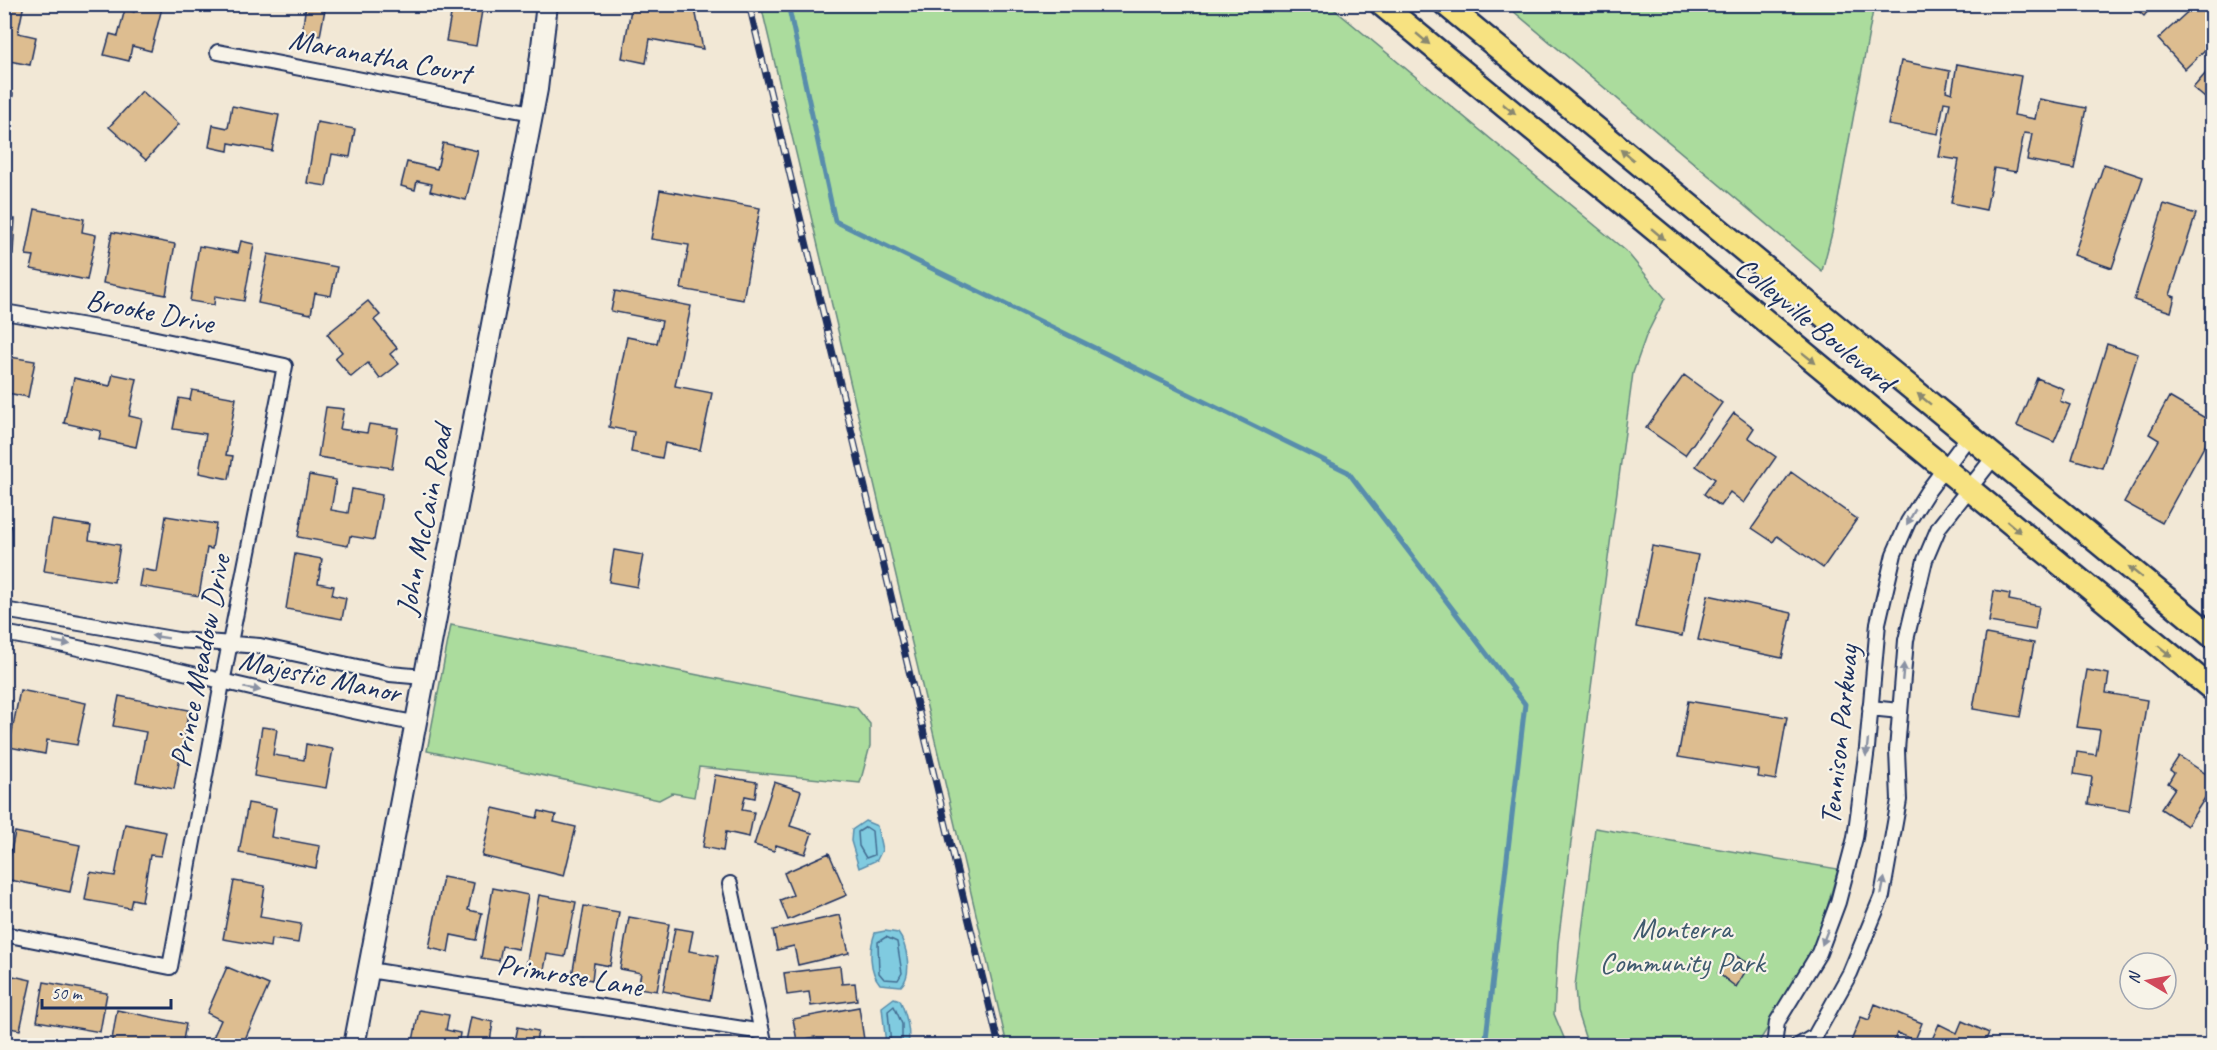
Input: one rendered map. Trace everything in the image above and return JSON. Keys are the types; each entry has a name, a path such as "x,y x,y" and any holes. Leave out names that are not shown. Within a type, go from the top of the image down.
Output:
{"main road":[{"name":"John McCain Road","path":"354,1046 532,113 546,4"},
{"name":"Colleyville Boulevard","path":"1381,4 2212,690"},
{"name":"Colleyville Boulevard","path":"1445,4 2212,636"},
{"path":"1464,72 1488,41"}],"street":[{"name":"Maranatha Court","path":"218,52 532,113"},
{"name":"Brooke Drive","path":"4,312 132,334 285,366"},
{"name":"Prince Meadow Drive","path":"4,934 170,968 222,683 285,366"},
{"name":"Tennison Parkway","path":"1774,1046 1777,1022 1819,953 1843,888 1855,838 1878,623 1894,554 1908,522 1969,436"},
{"name":"Tennison Parkway","path":"1798,1046 1815,1036 1850,973 1882,896 1899,801 1897,750 1906,640 1925,560 1939,527 1994,457"},
{"name":"Majestic Manor","path":"4,609 178,640 260,646 390,674 424,677"},
{"name":"Majestic Manor","path":"4,633 91,649 222,683 414,723"},
{"path":"1870,708 1900,711"},
{"path":"730,884 764,1039"},
{"name":"Primrose Lane","path":"369,970 764,1039"}],"green space":[{"path":"761,5 1329,5 1626,251 1665,298 1646,336 1633,373 1602,603 1558,943 1554,1014 1567,1045 1007,1045"},
{"path":"1506,5 1874,5 1832,233 1822,271"},
{"path":"451,625 856,707 870,724 870,746 860,783 699,767 694,797 672,793 659,800 427,751"},
{"name":"Monterra Community Park","path":"1595,828 1838,869 1814,954 1757,1045 1588,1046 1577,1012 1575,986"}],"water":[{"path":"865,821 877,826 882,850 877,860 859,868 851,841 852,830"},
{"path":"885,931 898,933 904,945 908,968 905,981 901,986 880,984 874,973 871,960 873,939 875,933"},
{"path":"894,998 900,1000 906,1016 908,1045 886,1045 882,1007"}],"building":[{"path":"4,4 24,4 18,33 36,37 30,65 4,60"},
{"path":"136,4 163,4 151,51 132,46 129,61 104,55 110,34 118,36 125,9 134,12"},
{"path":"306,4 326,4 320,36 302,33"},
{"path":"453,4 483,5 476,46 446,41"},
{"path":"632,4 694,4 703,49 650,39 646,63 622,58"},
{"path":"2131,4 2154,4 2144,16"},
{"path":"2196,4 2212,20 2212,43 2185,69 2158,39"},
{"path":"1901,61 1950,71 1946,91 1952,93 1957,64 2021,76 2014,115 2035,119 2039,99 2086,108 2074,169 2027,160 2032,134 2024,133 2016,172 1994,168 1986,210 1951,203 1959,160 1939,157 1950,103 1944,102 1938,134 1888,125"},
{"path":"2212,66 2212,102 2211,103 2193,88"},
{"path":"142,91 179,124 146,160 109,127"},
{"path":"4,93 13,94 8,129 4,128"},
{"path":"232,106 279,115 272,151 229,143 228,151 209,147 213,125 228,128"},
{"path":"317,122 355,129 350,157 332,154 326,186 307,183"},
{"path":"443,143 478,151 466,200 430,191 432,184 417,181 415,190 401,186 407,162 437,169"},
{"path":"2104,164 2143,177 2112,268 2074,255"},
{"path":"660,190 760,208 743,300 681,289 689,245 651,239"},
{"path":"2164,204 2196,214 2170,295 2175,297 2171,312 2134,300"},
{"path":"35,209 84,219 82,232 96,235 87,280 31,269 34,256 26,255"},
{"path":"4,219 15,219 13,254 4,254"},
{"path":"112,232 175,244 166,295 103,283"},
{"path":"241,241 254,244 244,301 215,296 214,305 190,301 199,246 238,253"},
{"path":"268,254 337,267 331,296 315,293 311,314 258,303"},
{"path":"615,291 691,306 675,386 712,393 700,450 665,443 662,458 631,452 634,432 609,427 627,337 657,343 662,321 611,311"},
{"path":"368,301 380,315 374,320 397,348 390,354 399,364 380,379 368,363 351,377 335,358 342,352 327,334"},
{"path":"2107,344 2138,354 2102,468 2072,459"},
{"path":"4,356 35,361 28,397 7,393 4,410"},
{"path":"113,374 137,379 129,416 142,419 136,447 99,439 101,431 64,423 74,378 110,386"},
{"path":"1684,375 1722,403 1685,455 1646,428"},
{"path":"2037,378 2064,389 2060,401 2070,405 2054,442 2017,426"},
{"path":"192,390 236,398 226,455 233,456 229,479 199,473 206,434 173,429 179,398 190,400"},
{"path":"2169,397 2212,422 2212,432 2162,523 2124,502 2159,440 2149,434"},
{"path":"326,407 344,409 340,429 367,433 369,424 398,428 392,468 318,457"},
{"path":"1734,413 1754,428 1748,437 1776,457 1744,503 1730,492 1720,506 1704,494 1715,479 1696,466"},
{"path":"1791,472 1857,519 1823,568 1777,536 1773,542 1752,528"},
{"path":"309,475 336,480 331,510 348,513 352,489 382,495 374,540 350,536 348,546 298,537"},
{"path":"166,516 216,524 212,549 207,548 199,596 139,586 142,569 157,572"},
{"path":"52,520 91,526 89,540 120,545 114,582 44,571"},
{"path":"4,525 11,526 4,560"},
{"path":"1652,546 1698,555 1682,636 1636,627"},
{"path":"614,550 643,555 637,587 609,582"},
{"path":"295,554 322,559 318,583 334,586 332,595 346,598 342,619 286,609"},
{"path":"1994,591 2010,594 2009,600 2039,606 2035,630 1989,622"},
{"path":"1708,595 1792,613 1782,658 1698,640"},
{"path":"1986,634 2034,643 2020,717 1973,709"},
{"path":"2087,670 2109,674 2106,693 2147,700 2129,811 2088,804 2092,777 2074,774 2077,752 2096,755 2100,730 2077,727"},
{"path":"20,690 86,703 77,745 47,740 45,754 9,747"},
{"path":"119,696 189,710 174,789 136,782 146,732 113,726"},
{"path":"1688,701 1787,717 1776,780 1758,777 1759,770 1678,757"},
{"path":"262,727 277,729 273,755 304,760 306,744 333,749 326,788 254,776"},
{"path":"2179,756 2212,778 2212,787 2187,826 2161,809 2175,788 2168,783 2174,773 2170,770"},
{"path":"715,775 757,782 755,798 745,796 742,810 754,812 749,837 726,832 723,851 703,847"},
{"path":"774,782 801,791 790,826 812,833 805,854 776,845 774,851 754,845"},
{"path":"248,803 276,808 271,837 320,846 316,868 239,853"},
{"path":"493,808 537,818 539,811 556,815 554,822 576,827 564,876 482,856"},
{"path":"125,824 166,832 161,856 150,855 142,901 132,899 130,908 85,900 90,872 115,876"},
{"path":"15,832 80,845 70,892 5,879"},
{"path":"829,853 847,895 788,920 780,900 793,895 784,873"},
{"path":"443,877 474,883 468,910 482,913 476,940 451,935 448,952 429,948"},
{"path":"234,881 265,886 260,917 301,924 298,943 271,939 270,947 223,939"},
{"path":"493,888 528,895 518,949 502,946 499,961 481,958"},
{"path":"539,895 576,902 565,957 547,954 544,970 526,967"},
{"path":"584,906 619,912 610,966 594,963 592,980 572,976"},
{"path":"840,915 849,953 798,965 794,946 777,950 773,930"},
{"path":"629,917 669,924 657,991 638,988 641,973 620,969"},
{"path":"675,928 693,931 689,951 718,956 710,1000 663,991"},
{"path":"1731,953 1750,964 1736,987 1718,973"},
{"path":"840,966 842,984 855,983 857,1000 811,1006 809,992 787,995 784,973"},
{"path":"227,967 269,985 242,1046 224,1046 212,1040 221,1020 207,1013"},
{"path":"4,974 31,980 20,1030 4,1027"},
{"path":"44,982 107,993 100,1032 37,1021"},
{"path":"1875,1004 1922,1023 1915,1040 1897,1033 1892,1046 1849,1046 1861,1017 1869,1020"},
{"path":"859,1007 865,1046 817,1046 815,1037 797,1041 793,1019"},
{"path":"117,1010 186,1024 182,1046 111,1046"},
{"path":"419,1010 449,1015 446,1030 460,1033 458,1046 412,1046"},
{"path":"471,1017 493,1022 490,1042 507,1046 465,1046"},
{"path":"1962,1021 1989,1033 1983,1046 1929,1046 1939,1024 1957,1033"},
{"path":"518,1027 538,1031 535,1046 514,1046"},
{"path":"584,1040 605,1045 605,1046 583,1046"}],"waterway":[{"path":"788,4 835,221 1348,472 1525,704 1485,1046"}],"railway":[{"path":"749,4 999,1046"}]}
